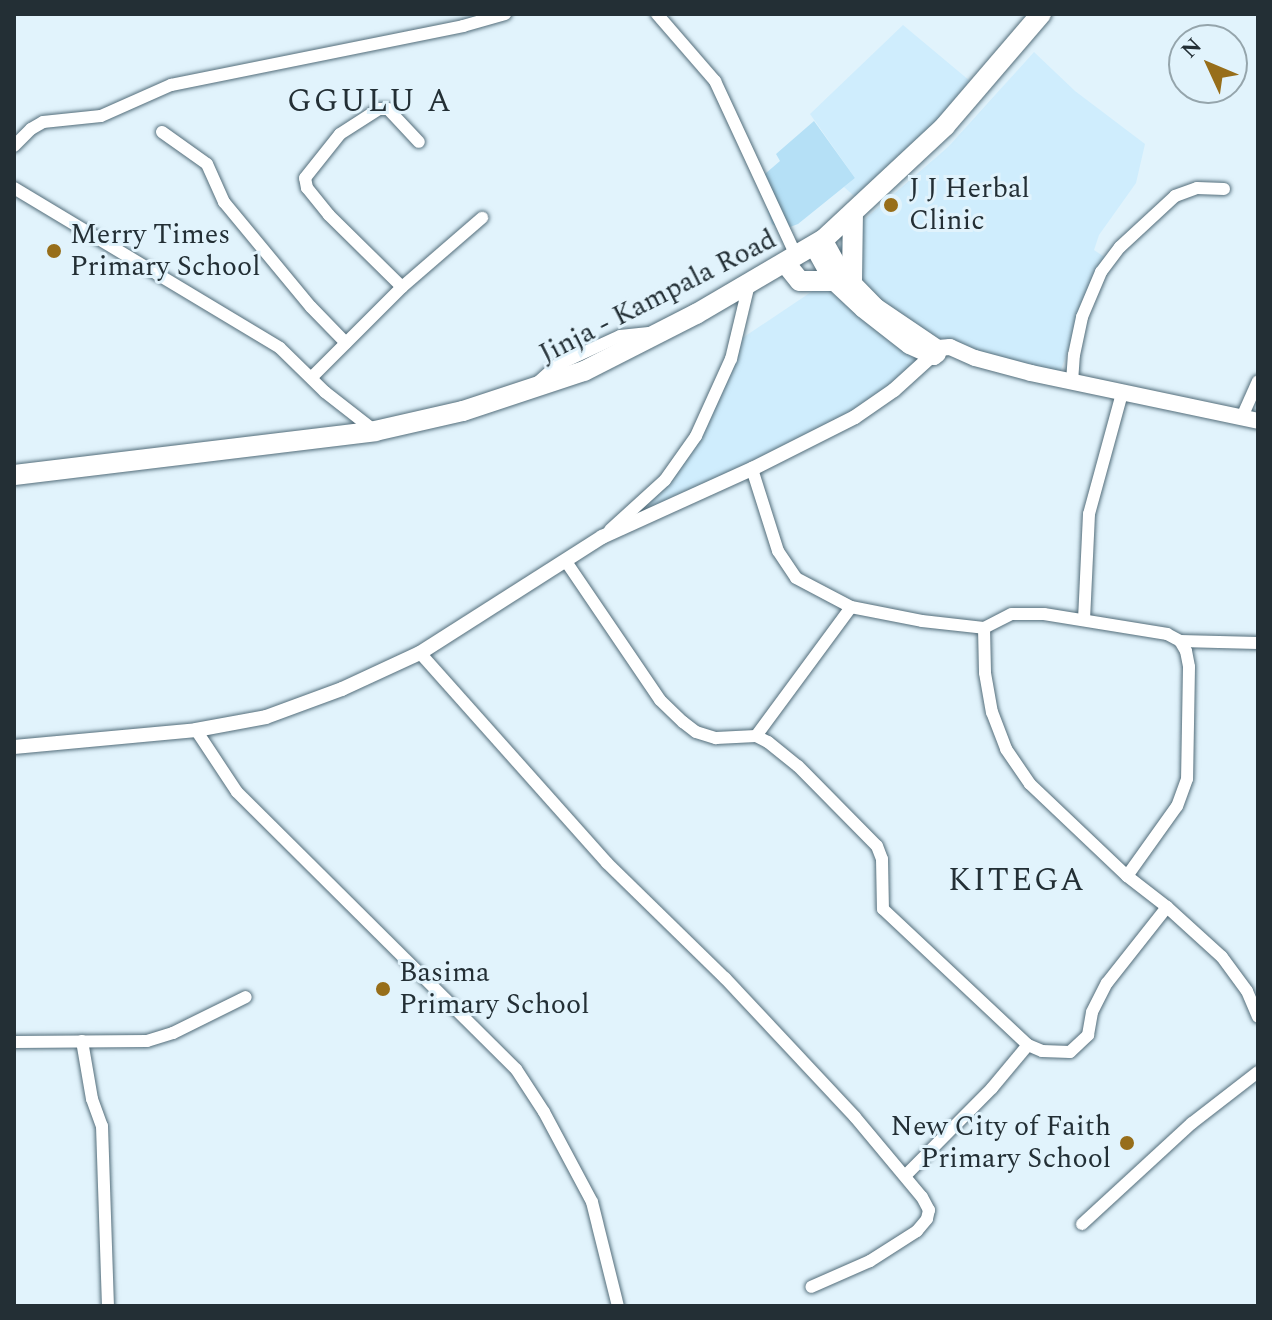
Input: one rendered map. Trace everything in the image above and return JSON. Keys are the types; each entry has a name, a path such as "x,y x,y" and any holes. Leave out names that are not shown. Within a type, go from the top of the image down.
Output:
{"highway":[{"name":"Jinja - Kampala Road","path":"14,475 375,431 527,393 584,371 664,331 805,252 853,213 945,126 1041,14"},
{"path":"805,252 800,281 842,281 853,213"}],"main road":[{"path":"805,252 842,281 888,331 941,351 1250,419"}],"street":[{"path":"14,146 43,122 101,116 171,85 463,26 505,14"},
{"path":"657,14 715,81 805,252"},
{"path":"402,287 329,215 307,188 305,178 340,134 379,109 388,109 419,142"},
{"path":"162,132 207,164 224,202 311,307 346,343"},
{"path":"14,188 280,348 375,431"},
{"path":"1072,382 1082,317 1101,272 1120,247 1175,196 1197,188 1224,189"},
{"path":"312,377 402,287 482,218"},
{"path":"602,537 665,480 684,457 710,410 731,359 749,284"},
{"path":"14,747 196,730 266,717 342,689 420,653 602,537 752,469 855,417 941,351"},
{"path":"1250,419 1258,381"},
{"path":"1084,620 1089,514 1122,393"},
{"path":"752,469 785,565 796,578 851,607 922,621 984,628 1012,614 1044,614 1167,634 1180,641 1258,643"},
{"path":"565,560 660,700 683,722 696,732 716,738 756,736 777,747 877,846 882,859 883,909 1028,1045 1042,1051 1070,1052 1088,1035 1092,1012 1107,983 1167,907"},
{"path":"756,736 851,607"},
{"path":"984,628 985,673 992,712 1006,749 1030,784 1127,876 1222,957 1247,991 1258,1017"},
{"path":"1127,876 1177,806 1187,779 1189,667 1180,641"},
{"path":"420,653 607,863 725,978 863,1126 929,1210 927,1219 917,1231 870,1261 811,1287"},
{"path":"196,730 237,792 516,1069 544,1112 592,1202 618,1306"},
{"path":"14,1042 147,1041 173,1033 246,997"},
{"path":"82,1041 92,1099 102,1126 108,1306"},
{"path":"905,1176 992,1088 1028,1045"},
{"path":"1082,1224 1210,1108 1258,1072"}],"shaded area":[{"path":"903,25 976,86 861,196 854,196 844,187 855,178 810,114"},
{"path":"1034,52 1075,91 1145,144 1136,183 1099,235 1094,250 1106,258 1091,284 1057,381 986,362 891,317 836,253 850,232 948,147"},
{"path":"814,121 855,178 798,224 782,230 772,224 758,180 780,161 776,154"},
{"path":"823,284 847,306 934,358 848,419 620,526 682,460 735,343"}],"place":[{"name":"J J Herbal Clinic","path":"891,205"},
{"name":"Merry Times Primary School","path":"54,251"},
{"name":"Basima Primary School","path":"383,989"},
{"name":"New City of Faith Primary School","path":"1127,1143"}],"district":[{"name":"GGULU A","path":"370,102"},
{"name":"KITEGA","path":"1017,881"}]}
